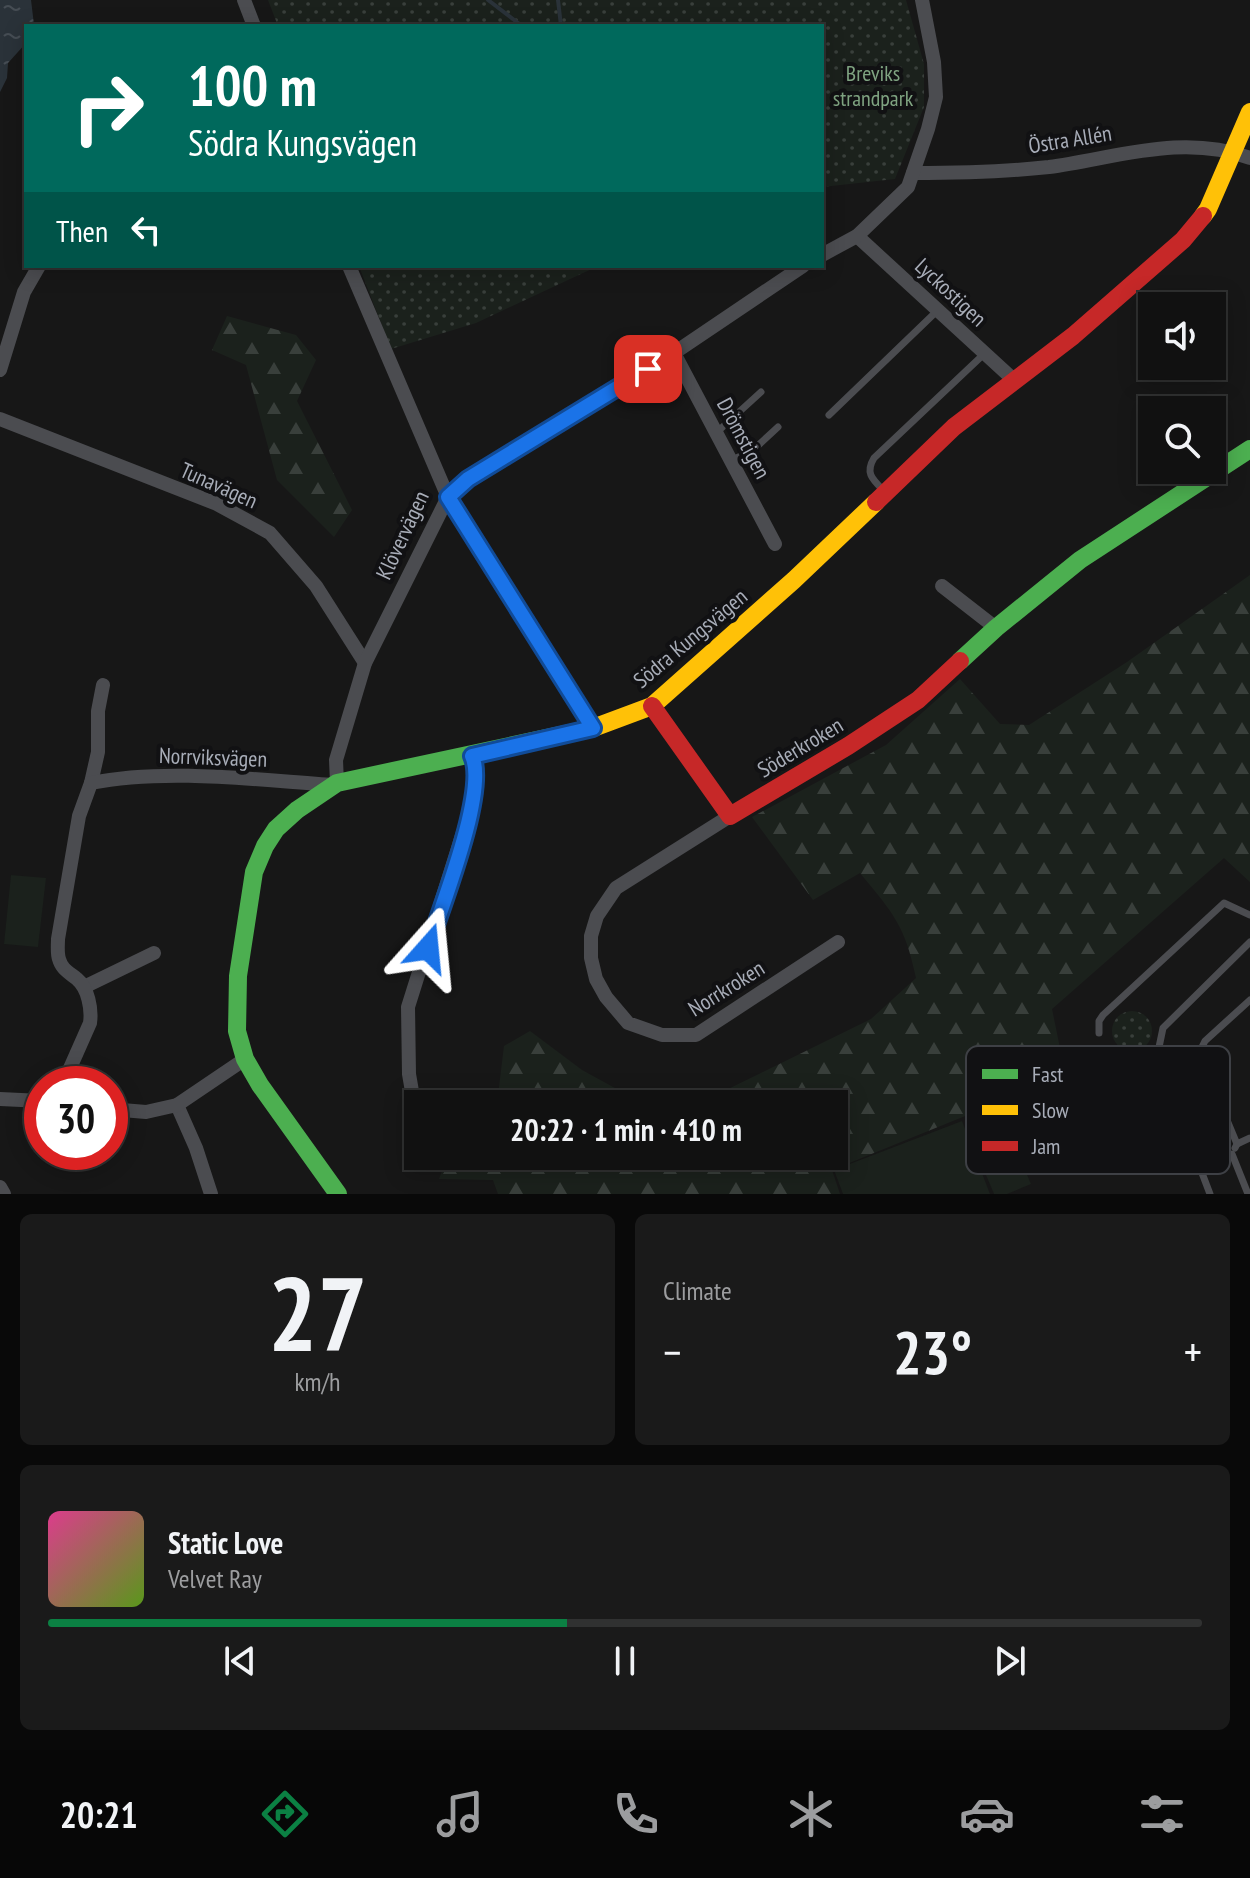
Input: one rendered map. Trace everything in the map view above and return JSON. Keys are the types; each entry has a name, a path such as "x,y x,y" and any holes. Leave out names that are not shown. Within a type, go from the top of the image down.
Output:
{"street":[{"path":"244,0 253,24"},
{"path":"824,254 857,236 908,187 936,97 934,62 922,0"},
{"name":"Södra Kungsvägen","path":"338,1194 245,1059 237,1031 238,976 254,872 276,829 335,784 593,728 652,706 794,580 954,427 1073,336 1183,240 1208,209 1241,156 1250,112"},
{"name":"Östra Allén","path":"913,173 982,173 1050,167 1143,150 1189,146 1241,156"},
{"name":"Lyckostigen","path":"857,236 1014,380"},
{"path":"0,370 24,292 38,268"},
{"name":"Klövervägen","path":"335,784 336,760 365,663 448,497 350,268"},
{"path":"593,728 448,497 468,479 674,353 800,268"},
{"name":"Drömstigen","path":"674,353 775,544"},
{"name":"Tunavägen","path":"0,419 217,504 270,533 316,586 365,663"},
{"name":"Söderkroken","path":"730,816 918,700 996,628 1080,560 1250,449"},
{"path":"942,586 996,628"},
{"path":"71,1066 92,1012 84,987 67,973 61,963 58,939 79,816 98,752 98,711 103,685"},
{"path":"652,706 730,816"},
{"path":"412,1090 408,1007 475,794 476,765 472,756"},
{"name":"Norrviksvägen","path":"91,783 119,777 151,776 335,784"},
{"name":"Norrkroken","path":"730,816 616,888 606,901 591,936 591,958 596,979 606,997 628,1023 662,1035 696,1035 838,942"},
{"path":"84,987 154,953"},
{"path":"128,1110 146,1112 177,1105 245,1059"},
{"path":"0,1099 24,1100"},
{"path":"177,1105 196,1148 211,1194"},
{"path":"0,1187 4,1194"}],"lane":[{"path":"829,415 938,310"},
{"path":"885,492 870,476 869,468 874,458 985,353"},
{"path":"716,433 761,392"},
{"path":"731,460 752,451 778,427"},
{"path":"1099,1033 1099,1021 1103,1015 1224,903 1250,915"},
{"path":"1159,1046 1163,1028 1250,942"},
{"path":"1202,1046 1250,1000"},
{"path":"1230,1127 1237,1144"},
{"path":"1248,1194 1232,1154 1237,1144 1250,1138"},
{"path":"1202,1174 1210,1194"}],"green space":[{"name":"Breviks strandpark","path":"268,0 906,0 924,64 924,107 895,179 824,187 824,24 277,24"},
{"path":"360,268 594,268 476,323 391,349"},
{"path":"227,316 296,335 316,360 297,401 352,510 334,537 277,480 246,365 212,350"},
{"path":"1250,575 1250,882 1224,858 1052,1009 1060,1046 966,1046 966,1116 848,1164 848,1090 726,1090 871,1019 916,978 907,945 896,921 860,873 813,900 752,817 886,745 960,679 1000,724 1029,725 1127,662"},
{"path":"11,875 46,878 38,947 4,944"},
{"path":"1124,1012 1140,1012 1151,1023 1151,1039 1145,1046 1119,1046 1113,1039 1113,1023"},
{"path":"530,1031 582,1070 618,1090 499,1090 504,1046"},
{"path":"962,1121 966,1131 966,1174 982,1174 990,1194 843,1194 834,1170 848,1170 848,1165"},
{"path":"442,1170 832,1170 840,1194 498,1194 493,1180 439,1179"},
{"path":"986,1174 1027,1174 1031,1184 1007,1194 994,1194"}],"water":[{"path":"0,0 31,0 34,24 24,24 24,45 8,63 7,78 0,92"}],"waterway":[{"path":"488,0 519,24"},
{"path":"558,0 561,24"}],"traffic: fast":[{"path":"960,661 1080,560 1250,449"},
{"path":"338,1194 260,1085 245,1059 237,1031 238,976 254,872 265,846 276,829 297,810 337,783 593,728"}],"traffic: slow":[{"path":"1203,216 1250,112"},
{"path":"593,728 652,706 794,580 876,502"}],"traffic: jam":[{"path":"876,502 954,427 1073,336 1183,240 1203,216"},
{"path":"652,706 730,816 918,700 960,661"}],"route":[{"path":"428,948 475,794 476,765 472,756 593,728 448,497 468,479 648,369"}]}
